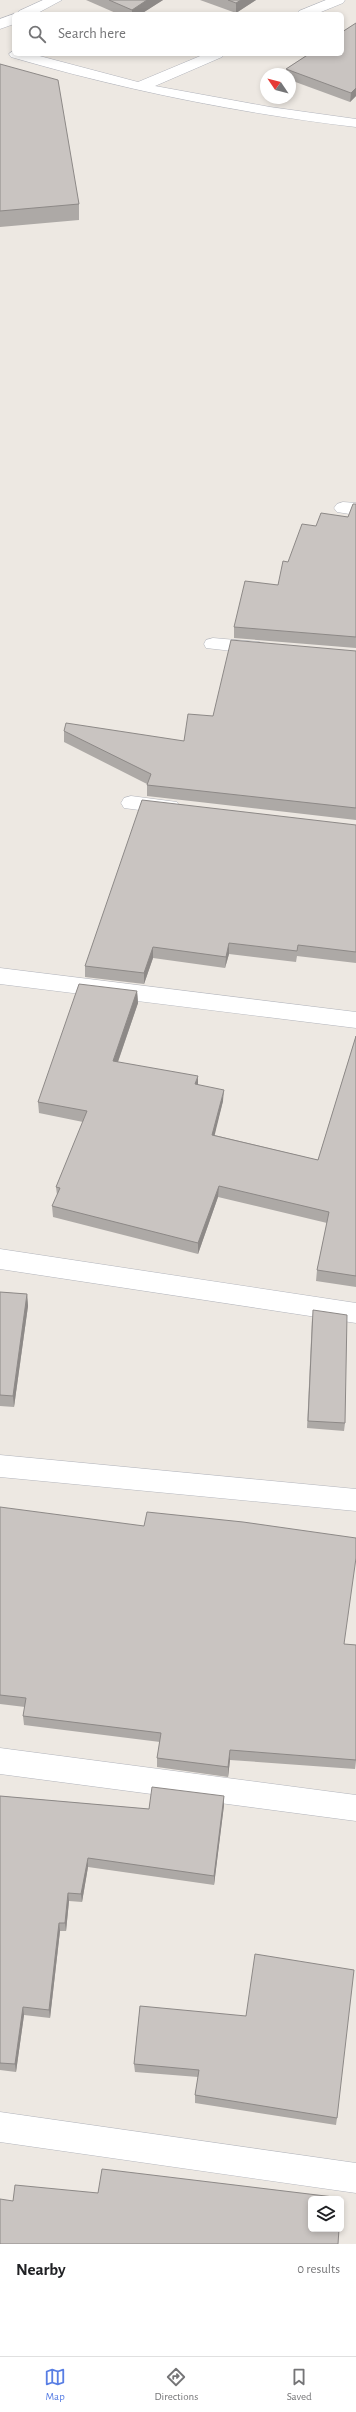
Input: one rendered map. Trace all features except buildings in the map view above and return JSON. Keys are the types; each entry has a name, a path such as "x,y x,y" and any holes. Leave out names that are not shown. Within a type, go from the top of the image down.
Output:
{"street":[{"path":"28,12 55,0"},
{"path":"309,12 338,0"},
{"path":"0,25 12,19"},
{"path":"0,49 12,53"},
{"path":"23,56 212,102 356,123"},
{"path":"142,86 212,56"},
{"path":"213,644 277,649"},
{"path":"131,803 185,809"},
{"path":"0,976 356,1020"},
{"path":"0,1259 356,1313"},
{"path":"0,1466 356,1500"},
{"path":"0,1762 356,1808"},
{"path":"0,2127 356,2178"}]}
